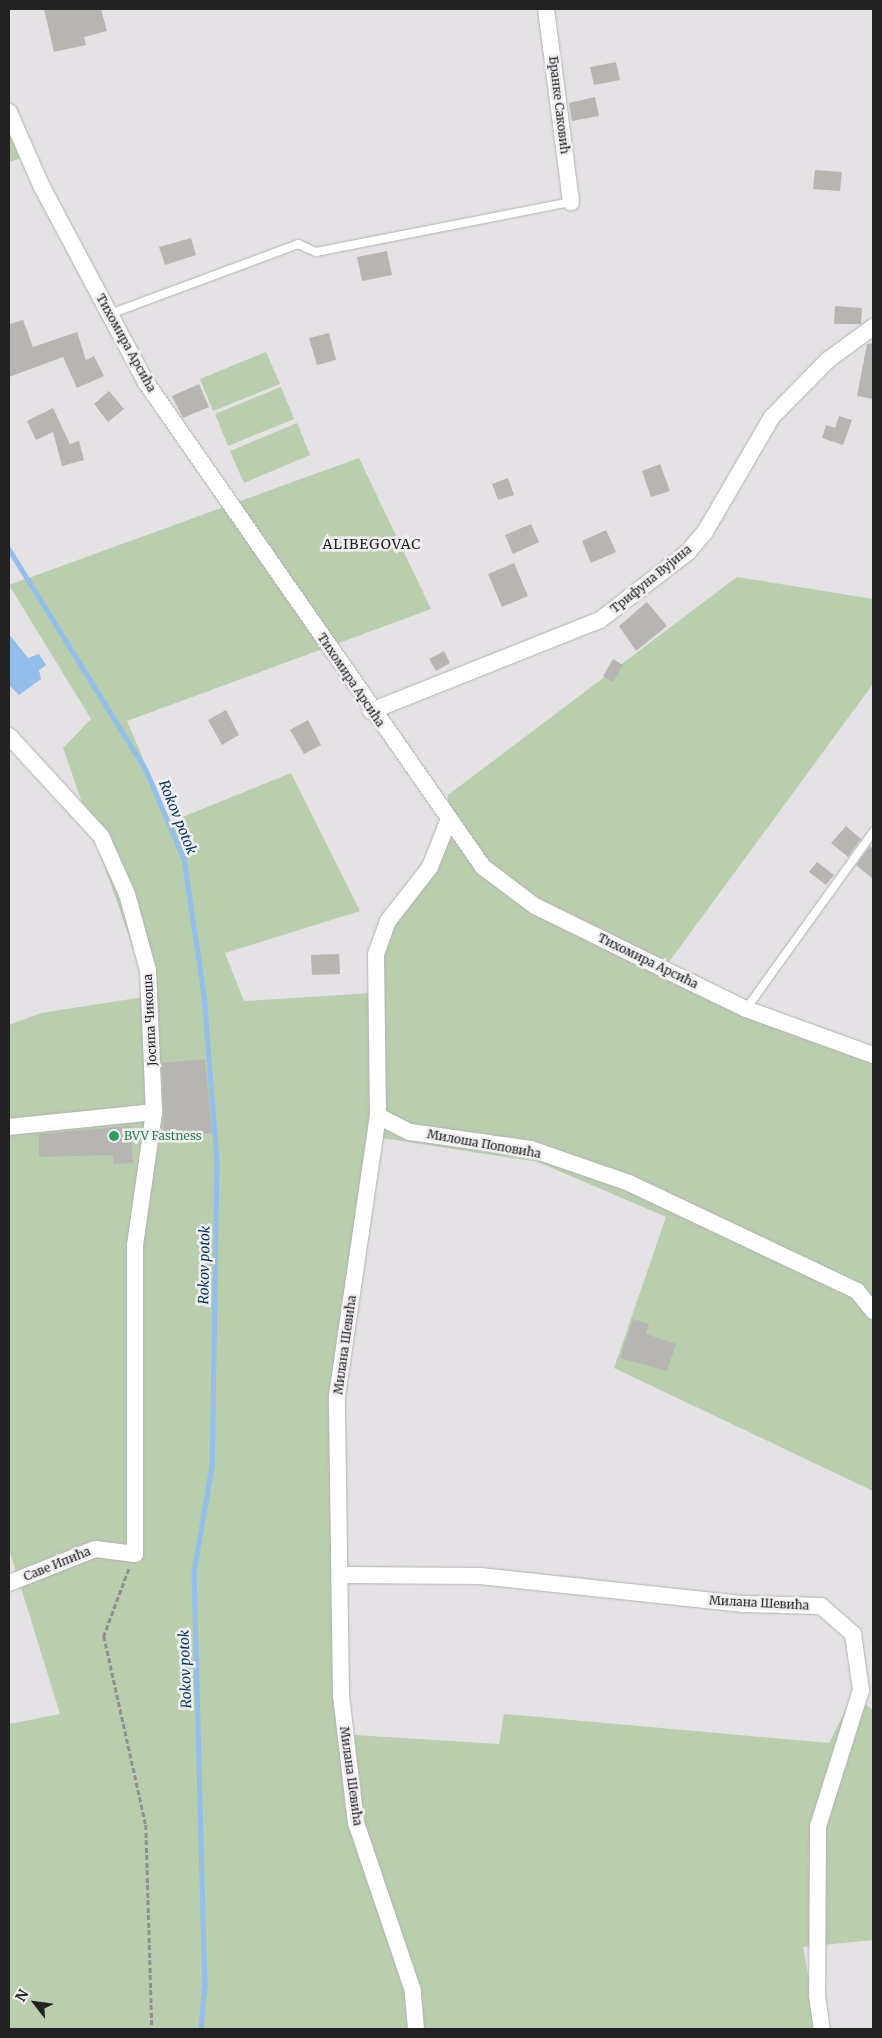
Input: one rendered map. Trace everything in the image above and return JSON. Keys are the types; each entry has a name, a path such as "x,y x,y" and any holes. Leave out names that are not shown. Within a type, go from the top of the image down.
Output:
{"street":[{"name":"Бранке Саковић","path":"546,9 571,202"},
{"name":"Тихомира Арсића","path":"9,112 42,187 145,381 371,711 483,868 508,890 746,1009 873,1055"},
{"name":"Трифуна Вујина","path":"371,711 600,620 688,552 705,532 772,417 828,360 873,327"},
{"name":"Јосипа Чикоша","path":"9,736 14,752 101,836 127,894 148,970 154,1112 135,1245 135,1554"},
{"path":"378,1116 376,954 388,921 430,867 449,818"},
{"path":"9,1127 154,1112"},
{"name":"Милоша Поповића","path":"378,1116 410,1132 531,1150 629,1183 857,1291 873,1310"},
{"name":"Милана Шевића","path":"378,1116 337,1396 342,1575 341,1695 356,1823 413,1991 416,2029"},
{"name":"Саве Ипића","path":"9,1583 95,1549 135,1554"},
{"name":"Милана Шевића","path":"342,1575 480,1576 744,1604 821,1606 853,1634 861,1690 818,1826 817,1995 822,2029"}],"lane":[{"path":"109,314 298,244 316,252 571,202"},
{"path":"746,1009 873,832"}],"path":[{"path":"135,1554 104,1636 146,1825 152,2029"}],"green space":[{"path":"9,129 22,158 9,162"},
{"path":"266,352 280,384 213,411 200,379"},
{"path":"281,387 294,419 228,446 215,414"},
{"path":"297,423 310,455 244,483 230,451"},
{"path":"359,458 431,609 127,721 170,822 291,773 360,911 225,953 244,1001 372,993 377,927 449,829 448,795 737,577 873,599 873,684 666,966 819,1030 873,1047 873,1491 614,1368 666,1217 538,1162 376,1137 334,1390 338,1734 499,1744 504,1714 829,1743 853,1695 873,1710 873,1940 803,1947 818,2029 9,2029 9,1724 60,1714 9,1549 9,1025 41,1013 150,996 63,748 91,719 9,585"}],"water":[{"path":"9,634 28,658 39,654 46,665 39,670 41,679 19,695 9,685"}],"building":[{"path":"44,9 101,9 107,31 84,37 86,45 54,52"},
{"path":"616,62 620,80 594,85 590,67"},
{"path":"595,97 599,116 572,121 569,103"},
{"path":"815,170 842,172 840,191 813,189"},
{"path":"191,238 196,255 165,265 159,247"},
{"path":"387,251 392,275 362,281 357,257"},
{"path":"835,306 862,308 861,324 834,324"},
{"path":"23,320 33,347 77,332 86,360 94,356 104,376 77,388 63,357 9,377 9,324"},
{"path":"329,333 336,360 317,365 309,338"},
{"path":"873,343 873,399 857,396 867,344"},
{"path":"199,384 209,407 183,418 172,396"},
{"path":"109,391 124,409 108,422 94,404"},
{"path":"53,408 70,444 79,441 84,460 62,466 53,432 36,440 27,421"},
{"path":"839,416 852,420 843,445 822,438 826,425 835,428"},
{"path":"660,464 670,491 651,497 642,471"},
{"path":"508,478 514,495 498,500 492,484"},
{"path":"531,524 539,542 513,554 505,535"},
{"path":"606,530 616,552 591,563 582,541"},
{"path":"514,563 528,596 502,607 488,574"},
{"path":"647,602 667,626 636,651 619,626"},
{"path":"444,651 450,663 436,671 429,659"},
{"path":"613,659 623,665 613,682 603,676"},
{"path":"226,710 239,735 222,745 208,720"},
{"path":"308,720 321,745 304,754 290,730"},
{"path":"846,826 861,839 848,857 831,843"},
{"path":"870,846 873,849 873,879 856,865"},
{"path":"817,862 834,875 826,885 809,872"},
{"path":"339,954 340,974 312,975 311,955"},
{"path":"205,1059 212,1133 164,1137 162,1063"},
{"path":"131,1126 133,1163 113,1164 113,1155 39,1157 39,1134"},
{"path":"633,1319 649,1324 646,1334 676,1344 667,1371 620,1358"}],"waterway":[{"name":"Rokov potok","path":"9,549 146,770 184,859 204,995 217,1161 212,1466 194,1572 205,1984 201,2029"}],"place":[{"name":"BVV Fastness","path":"114,1136"}],"district":[{"name":"ALIBEGOVAC","path":"372,544"}]}
